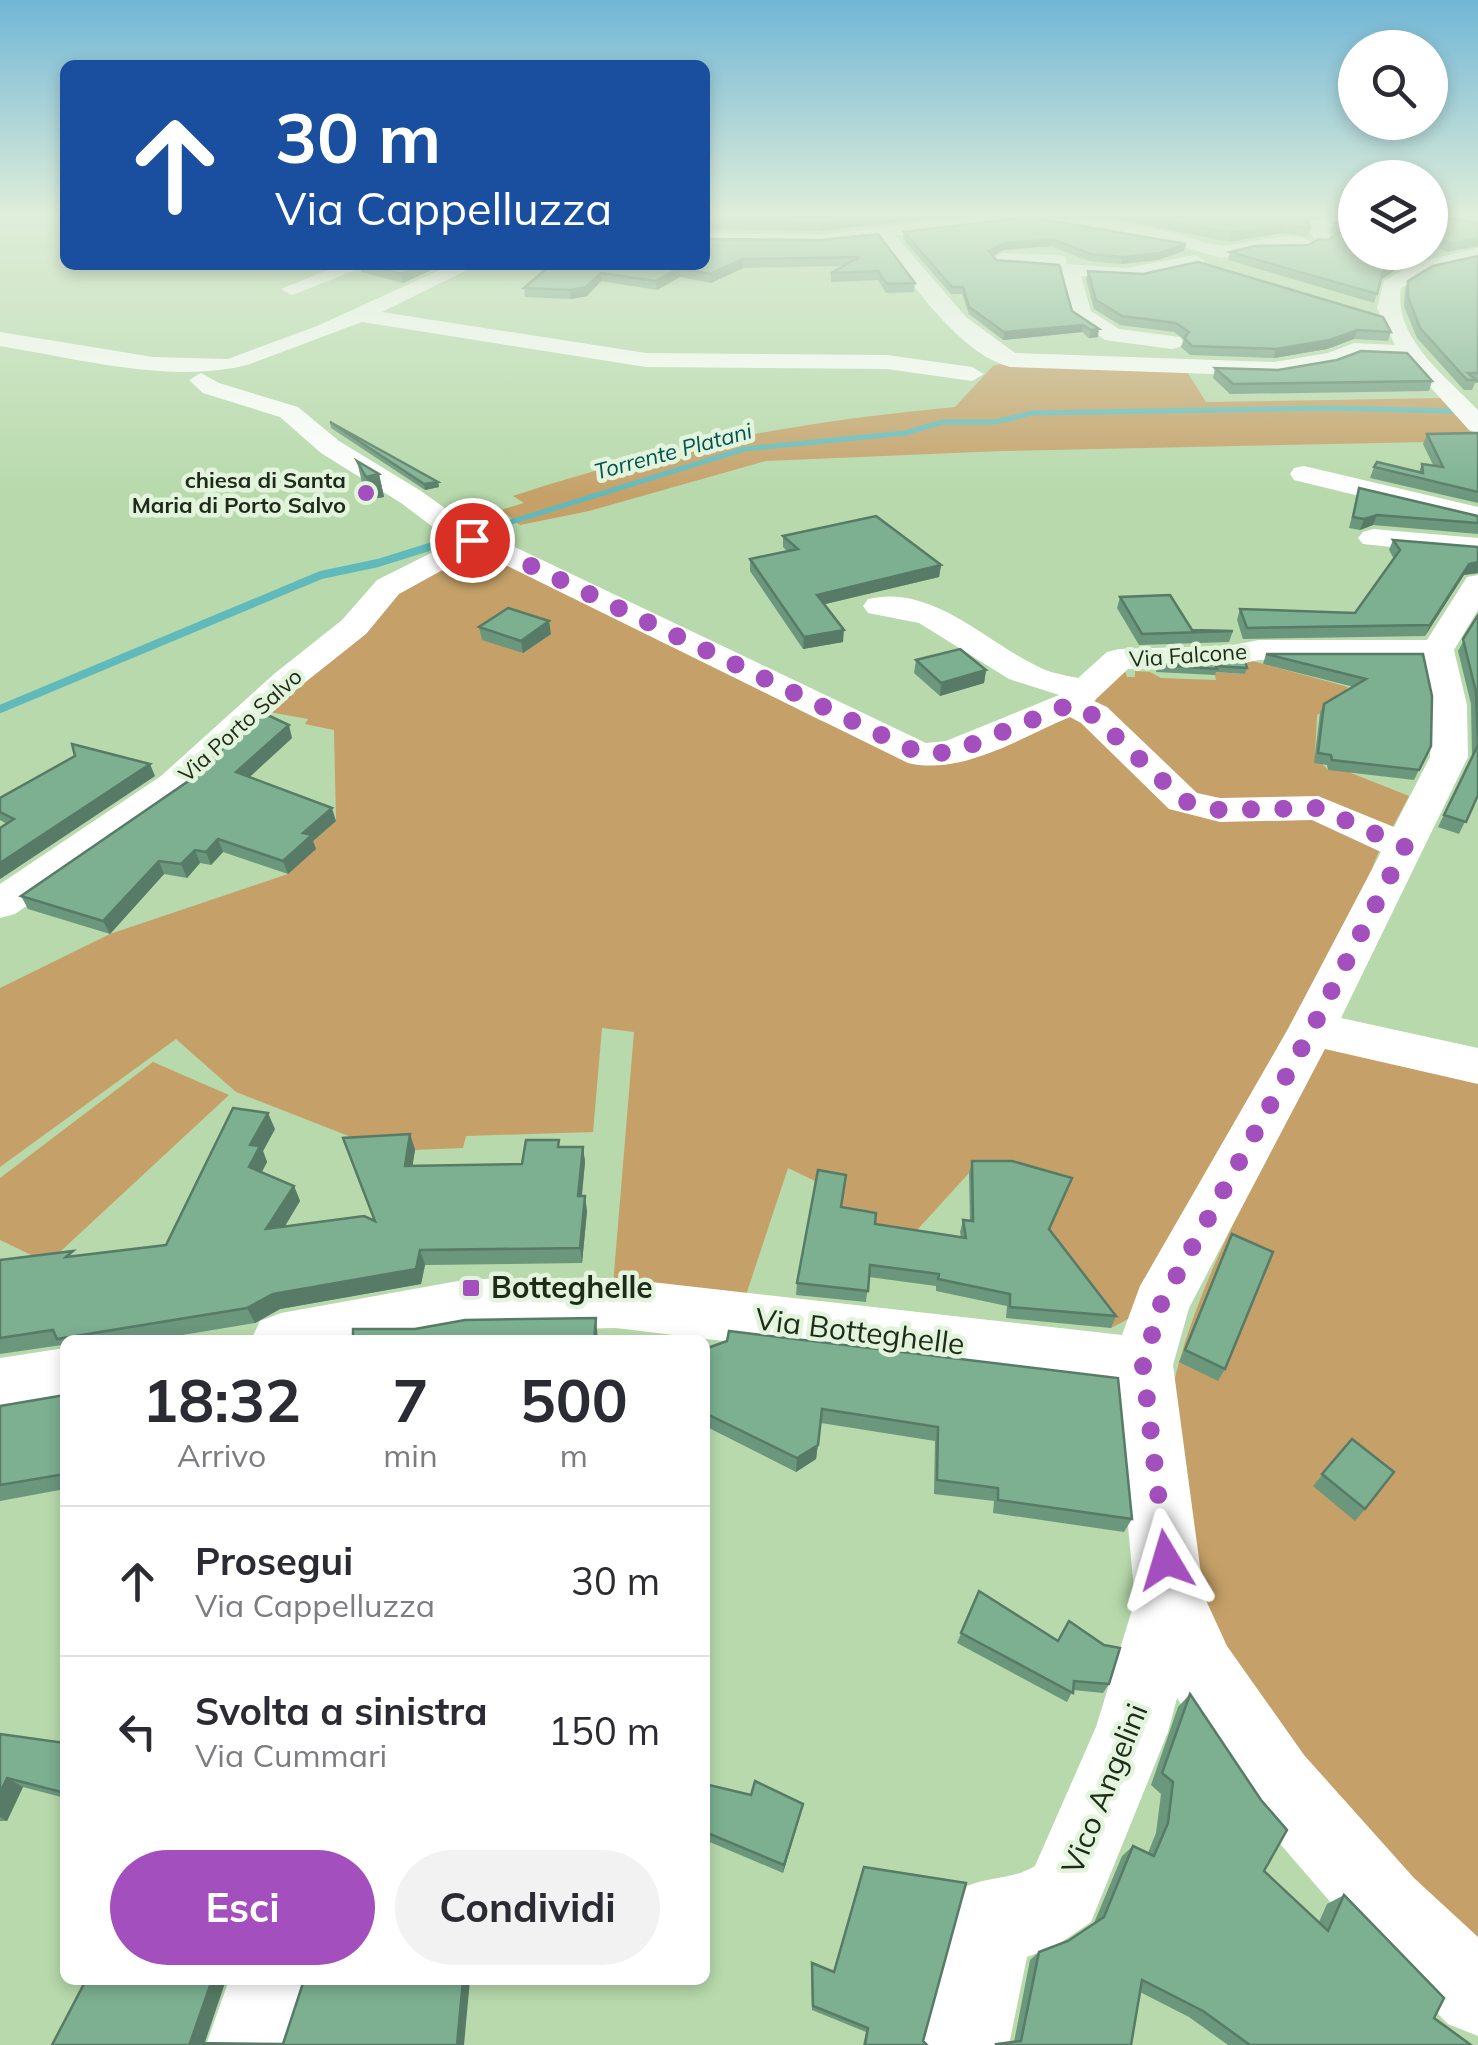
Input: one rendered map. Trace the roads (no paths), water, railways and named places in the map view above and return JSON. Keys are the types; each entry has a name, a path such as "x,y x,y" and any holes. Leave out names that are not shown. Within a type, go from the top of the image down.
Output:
{"street":[{"path":"215,374 376,308"},
{"path":"950,308 976,327 997,361"},
{"path":"1079,308 1081,314 1113,335 1286,355 1354,350 1410,352"},
{"path":"1390,308 1390,319 1410,352 1478,426"},
{"path":"1359,312 1390,319"},
{"path":"360,316 646,360 997,361 1274,369 1333,360 1354,350"},
{"path":"263,404 256,392 270,371 293,349 325,331"},
{"path":"0,339 215,374 241,384 270,371"},
{"path":"215,374 261,361 270,371"},
{"path":"957,398 997,361"},
{"name":"Via Falcone","path":"215,374 263,404 289,412 330,447 412,497 463,535 921,754 953,752 1071,704 1110,666 1132,657 1228,656 1259,650 1381,652 1451,647"},
{"path":"1304,474 1478,516"},
{"name":"Via Porto Salvo","path":"0,904 175,784 286,681 354,627 388,587 460,550 463,535"},
{"path":"1373,538 1478,547"},
{"path":"604,602 640,580"},
{"path":"1478,584 1451,647 1449,757 1312,1029 1161,1304 1143,1366 1170,1600 1202,1671 1277,1782 1386,1906 1478,1994"},
{"path":"879,606 917,610 965,634 1042,686 1070,688 979,630"},
{"path":"1071,704 1094,716 1184,801 1220,810 1318,808 1405,847"},
{"path":"1312,1029 1478,1066"},
{"name":"Via Botteghelle","path":"335,1335 616,1303 1143,1366"},
{"path":"0,1386 60,1377"},
{"name":"Vico Angelini","path":"966,2045 996,1916 1026,1918 1063,1894 1131,1732 1170,1600"},
{"path":"250,2045 268,1985"}],"waterway":[{"name":"Torrente Platani","path":"450,541 744,449 905,433 943,422 995,422 1032,413 1331,408 1452,411"},
{"name":"Torrente Platani","path":"0,709 321,575 378,563 458,538"}],"place":[{"name":"chiesa di Santa Maria di Porto Salvo","path":"366,493"},
{"name":"Botteghelle","path":"471,1288"}]}
